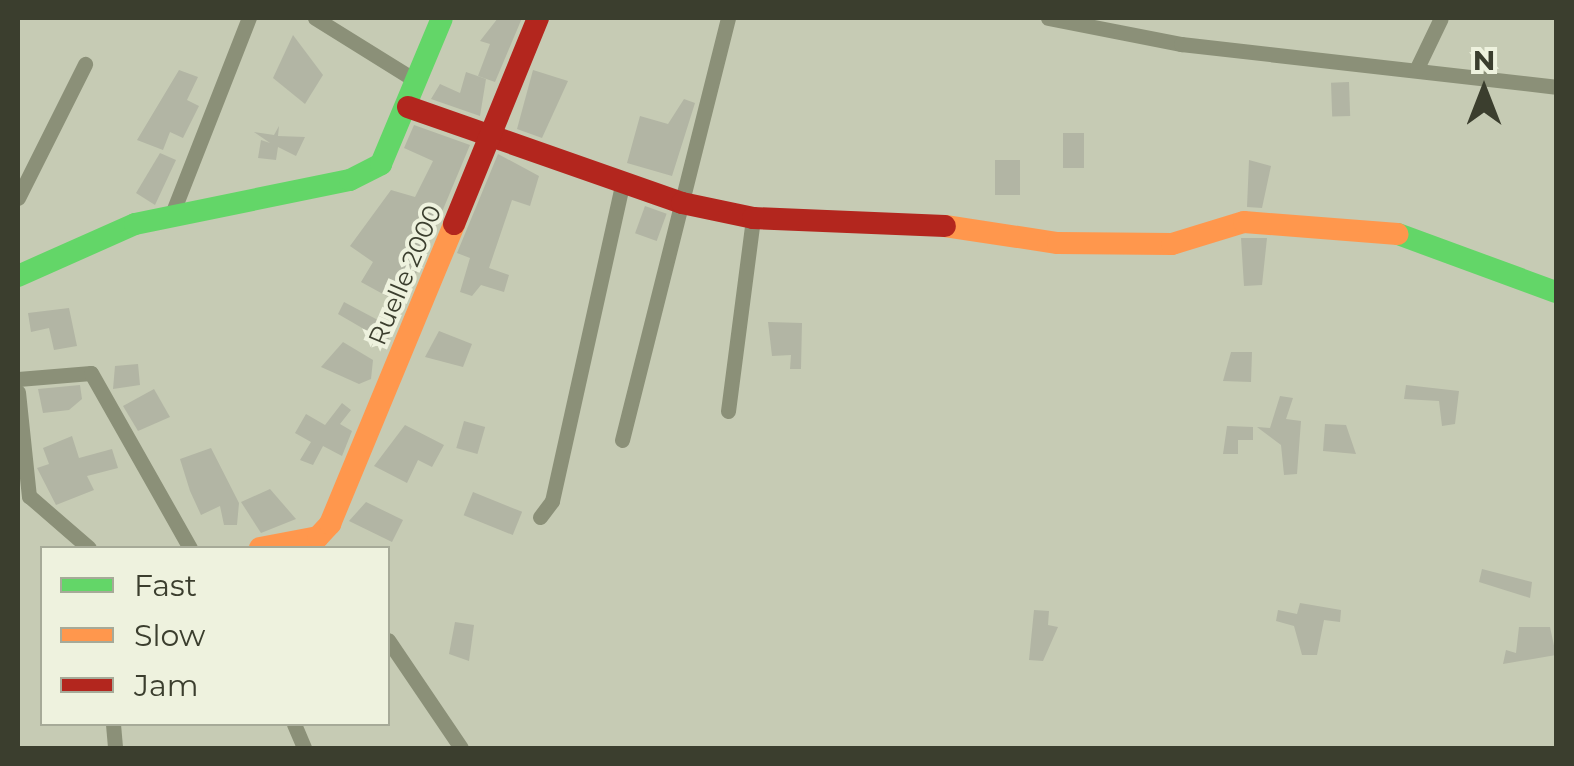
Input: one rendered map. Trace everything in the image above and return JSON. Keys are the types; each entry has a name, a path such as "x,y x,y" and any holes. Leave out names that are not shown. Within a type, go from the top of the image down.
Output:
{"street":[{"path":"172,214 250,18"},
{"path":"315,18 418,82"},
{"path":"18,276 172,214 350,180 381,164 442,18"},
{"name":"Ruelle 2000","path":"273,546 306,541 330,524 538,18"},
{"path":"622,440 728,18"},
{"path":"1048,18 1180,44 1556,86"},
{"path":"1417,68 1441,18"},
{"path":"18,198 85,64"},
{"path":"408,107 494,132 682,203 753,218 918,222 1058,243 1172,244 1244,222 1386,230 1556,292"},
{"path":"540,517 552,502 622,182"},
{"path":"728,411 753,218"},
{"path":"18,379 91,373 189,546"},
{"path":"18,392 28,496 87,546"},
{"path":"390,643 461,748"}],"building":[{"path":"498,18 522,18 495,82 478,76 490,44 480,41"},
{"path":"293,35 323,75 305,104 273,78"},
{"path":"179,70 198,77 187,100 199,106 183,138 170,132 163,150 137,140"},
{"path":"533,70 568,81 542,138 517,129"},
{"path":"466,72 486,79 480,116 431,99 440,84 460,93"},
{"path":"1349,82 1350,116 1332,117 1331,83"},
{"path":"684,99 695,103 672,176 627,163 640,116 668,124"},
{"path":"414,125 470,145 403,305 361,282 373,262 350,246 391,190 415,197 433,161 404,148"},
{"path":"279,126 278,136 305,137 296,156 278,147 276,160 258,158 261,140 270,143 254,132 274,135"},
{"path":"1063,133 1084,133 1084,168 1063,168"},
{"path":"160,153 176,160 155,205 136,193"},
{"path":"498,154 539,176 530,206 512,200 489,268 509,275 504,292 481,285 472,296 460,292 470,258 457,253"},
{"path":"995,160 1020,160 1020,195 995,195"},
{"path":"1249,160 1271,166 1262,208 1247,207"},
{"path":"645,206 667,214 657,241 635,233"},
{"path":"1241,238 1267,238 1262,285 1244,286"},
{"path":"344,302 391,327 388,343 338,314"},
{"path":"69,308 77,346 54,350 49,328 31,332 28,313"},
{"path":"768,322 802,323 801,369 790,369 791,355 772,356"},
{"path":"439,331 472,344 463,367 425,357"},
{"path":"343,342 373,360 371,379 359,384 321,367"},
{"path":"1231,352 1252,352 1251,382 1223,381"},
{"path":"138,364 140,385 113,389 115,366"},
{"path":"80,385 82,399 69,410 43,413 38,389"},
{"path":"1406,385 1459,391 1455,424 1442,426 1439,401 1404,399"},
{"path":"154,389 170,417 138,431 123,406"},
{"path":"1280,396 1293,398 1286,419 1301,421 1297,474 1284,475 1281,445 1257,427 1270,428"},
{"path":"342,403 351,410 340,424 352,431 342,456 323,446 313,465 300,460 311,442 295,433 306,414 325,425"},
{"path":"464,421 485,427 477,454 456,448"},
{"path":"1325,424 1346,425 1356,454 1323,451"},
{"path":"405,425 444,445 432,467 418,460 407,483 374,466"},
{"path":"1227,426 1253,427 1253,440 1238,440 1238,454 1223,454"},
{"path":"72,436 79,458 112,449 118,468 87,476 94,490 56,505 37,468 49,464 43,448"},
{"path":"211,448 239,503 237,525 224,525 220,506 201,515 190,491 180,459"},
{"path":"270,489 296,519 261,533 241,502"},
{"path":"473,492 522,512 513,535 464,515"},
{"path":"366,502 403,520 392,542 349,521"},
{"path":"1482,569 1532,582 1530,598 1479,582"},
{"path":"1300,603 1341,610 1340,622 1324,620 1317,655 1302,655 1294,626 1276,621 1278,610 1297,614"},
{"path":"1034,610 1049,611 1048,625 1058,627 1043,661 1029,660"},
{"path":"455,622 474,625 469,661 449,654"},
{"path":"1519,627 1550,627 1556,655 1503,664 1506,650 1516,653"}],"traffic: fast":[{"path":"18,276 135,224 350,180 381,164 442,18"},
{"path":"1398,234 1556,292"}],"traffic: slow":[{"path":"945,226 1058,243 1172,244 1244,222 1398,234"},
{"path":"271,546 318,537 330,524 454,224"}],"traffic: jam":[{"path":"454,224 538,18"},
{"path":"408,107 682,203 753,218 945,226"}]}
